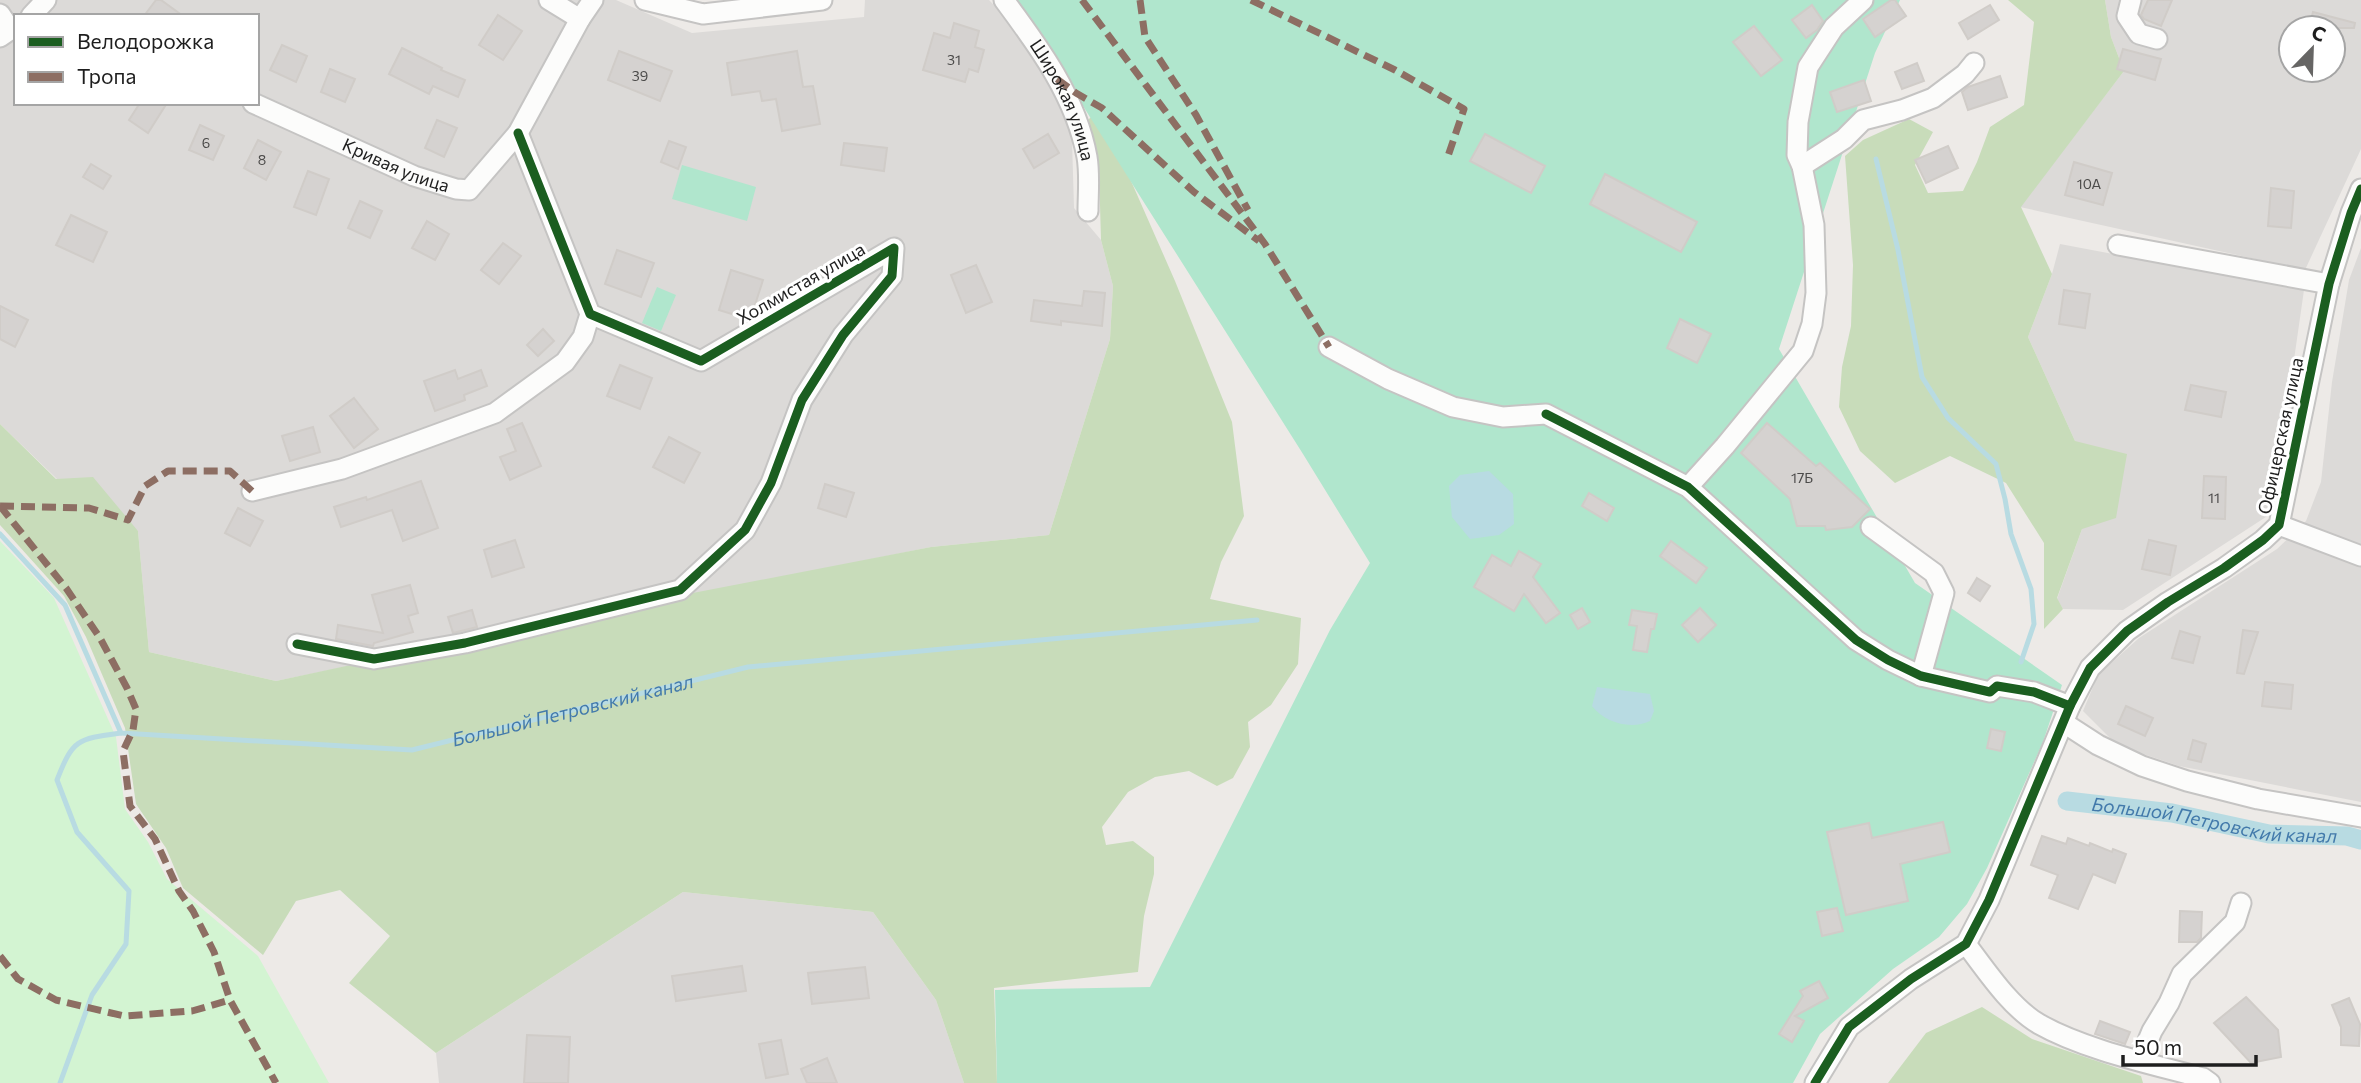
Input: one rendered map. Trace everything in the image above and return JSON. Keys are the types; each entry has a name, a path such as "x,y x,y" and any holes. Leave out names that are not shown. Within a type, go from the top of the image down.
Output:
{"street":[{"path":"549,0 580,19"},
{"name":"Кривая улица","path":"257,105 414,176 456,189 469,190 518,133 593,0"},
{"path":"645,0 703,15 822,0"},
{"name":"Широкая улица","path":"1004,0 1031,36 1072,105 1087,158 1088,211"},
{"path":"1688,487 1803,351 1812,324 1816,293 1814,225 1802,166 1797,155 1798,122 1808,67 1834,27 1863,0"},
{"path":"2131,0 2127,16 2139,34 2157,39"},
{"path":"1802,166 1844,139 1863,120 1902,110 1933,98 1965,74 1974,63"},
{"path":"252,491 342,469 495,413 565,362 583,337 590,314 518,133"},
{"name":"Офицерская улица","path":"1966,944 1989,900 2067,714 2090,668 2127,631 2224,568 2279,525 2329,284 2361,188"},
{"path":"2118,245 2329,284"},
{"name":"Холмистая улица","path":"298,644 374,659 465,643 680,590 745,530 771,484 802,400 843,335 892,276 894,248 701,361 590,314"},
{"path":"1329,347 1388,379 1453,407 1503,417 1546,414 1688,487 1856,640 1921,676 1990,692 1997,686 2034,692 2067,714 2098,745 2142,766 2187,781 2258,799 2361,817"},
{"path":"2279,525 2361,556"},
{"path":"1871,527 1934,573 1944,593 1921,676"},
{"path":"2140,1060 2182,974 2235,922 2241,903"},
{"path":"1815,1083 1849,1027 1911,979 1966,944 2003,992 2037,1023 2084,1043 2210,1083"}],"shaded area":[{"path":"0,0 616,0 692,33 864,17 865,0 989,0 1022,34 1063,104 1072,140 1074,208 1101,240 1113,286 1110,339 1049,535 931,547 276,681 149,652 138,531 57,479 0,424"},
{"path":"2105,0 2361,0 2361,149 2305,270 2020,207 2124,71 2111,37"},
{"path":"2060,244 2304,290 2272,513 2123,610 2063,609 2057,599 2082,529 2075,441 2028,337 2052,274"},
{"path":"2361,248 2361,802 2179,766 2117,745 2083,711 2098,675 2139,638 2277,549 2306,521 2321,482 2332,382 2349,280"},
{"path":"683,892 873,912 936,1000 964,1083 439,1083 436,1053"}],"green space":[{"path":"1016,0 1900,0 1875,53 1779,349 1915,583 2062,685 2043,742 1987,868 1967,904 1939,937 1893,969 1820,1034 1793,1083 997,1083 995,990 1150,987 1330,630 1370,563"},
{"path":"2008,0 2105,0 2111,37 2124,71 2021,207 2052,274 2028,337 2075,441 2127,454 2116,518 2082,529 2057,598 2063,609 2044,629 2044,543 2006,483 1950,456 1895,483 1860,451 1839,407 1842,367 1851,326 1853,265 1845,156 1863,140 1909,119 1933,132 1915,165 1928,193 1963,191 1990,127 2024,105 2034,22"},
{"path":"1093,115 1106,124 1175,281 1232,422 1244,516 1221,562 1210,599 1301,618 1298,664 1271,705 1248,722 1250,747 1233,778 1217,786 1189,771 1155,777 1128,792 1102,827 1106,845 1133,841 1154,857 1154,874 1144,916 1138,972 994,988 997,1083 964,1083 936,1000 873,912 683,892 436,1053 349,983 390,936 340,890 296,901 263,955 183,888 166,848 136,804 125,728 86,637 64,596 0,525 0,424 56,479 93,477 138,531 149,652 276,681 641,603 931,547 1049,535 1110,339 1113,286 1101,240 1099,170 1086,122"},
{"path":"682,165 756,187 747,221 672,199"},
{"path":"657,287 676,295 661,331 642,323"},
{"path":"0,541 54,598 116,737 125,809 148,842 167,879 258,956 329,1083 0,1083"},
{"path":"1982,1007 2032,1039 2141,1076 2143,1083 1888,1083 1926,1033"}],"water":[{"path":"1489,471 1513,494 1514,524 1499,535 1470,539 1452,517 1449,486 1460,475"},
{"path":"1597,687 1650,694 1654,711 1650,721 1627,725 1604,717 1592,706"}],"building":[{"path":"156,0 161,0 180,14 146,14"},
{"path":"1895,0 1906,16 1875,37 1863,19"},
{"path":"2148,0 2172,0 2161,26 2141,15"},
{"path":"1812,5 1823,21 1817,30 1806,38 1792,20"},
{"path":"1990,5 1999,20 1968,39 1959,23"},
{"path":"498,15 522,31 503,60 479,45"},
{"path":"2347,21 2355,23 2354,28 2347,28"},
{"path":"954,23 979,31 975,47 984,50 978,72 969,69 965,82 923,70 934,33 950,38"},
{"path":"1754,26 1782,60 1761,76 1733,42"},
{"path":"282,45 307,56 296,82 270,70"},
{"path":"402,48 465,80 458,97 433,86 429,94 389,74"},
{"path":"2123,49 2161,59 2155,80 2117,69"},
{"path":"619,51 672,71 660,101 608,80"},
{"path":"797,51 803,87 813,86 820,124 782,131 776,99 762,101 760,91 732,95 727,63"},
{"path":"1917,63 1924,81 1902,89 1895,72"},
{"path":"330,69 355,79 345,102 321,92"},
{"path":"2000,76 2007,97 1968,110 1962,92 1968,87"},
{"path":"1864,80 1871,101 1837,112 1830,92"},
{"path":"139,105 166,105 148,133 129,120"},
{"path":"437,120 457,128 444,157 425,148"},
{"path":"200,125 224,136 213,160 189,150"},
{"path":"1048,134 1059,153 1034,168 1023,149"},
{"path":"1485,134 1545,166 1531,193 1470,161"},
{"path":"258,140 281,152 266,180 244,168"},
{"path":"669,141 686,147 678,169 661,162"},
{"path":"844,143 887,148 884,171 841,165"},
{"path":"1948,146 1958,168 1926,183 1915,160"},
{"path":"2074,162 2112,173 2103,205 2065,195"},
{"path":"91,164 111,176 103,189 83,177"},
{"path":"308,171 329,179 316,215 294,207"},
{"path":"1605,174 1697,222 1681,252 1590,204"},
{"path":"2271,188 2294,191 2291,228 2268,226"},
{"path":"360,201 382,211 370,238 348,228"},
{"path":"71,215 107,232 93,262 56,245"},
{"path":"427,221 449,234 435,260 412,248"},
{"path":"503,243 521,256 499,284 481,270"},
{"path":"617,250 654,263 641,297 605,284"},
{"path":"976,265 992,302 966,313 951,275"},
{"path":"731,270 763,280 748,319 719,310"},
{"path":"2064,290 2090,294 2085,328 2059,324"},
{"path":"1084,291 1105,293 1102,326 1061,321 1061,325 1031,321 1034,300 1082,306"},
{"path":"0,306 28,320 15,347 0,339"},
{"path":"1680,319 1711,334 1697,363 1667,348"},
{"path":"543,329 554,341 538,356 527,345"},
{"path":"620,365 652,378 640,409 607,396"},
{"path":"455,370 458,379 481,370 487,386 464,395 465,400 435,411 424,381"},
{"path":"2191,385 2226,392 2221,417 2185,410"},
{"path":"354,398 378,429 354,448 330,416"},
{"path":"522,423 541,466 510,480 500,457 516,451 507,429"},
{"path":"1767,423 1816,466 1820,463 1870,509 1852,527 1826,530 1825,526 1797,526 1790,499 1741,453"},
{"path":"313,427 320,452 290,461 282,436"},
{"path":"669,437 700,453 684,483 653,467"},
{"path":"2204,476 2226,477 2225,519 2202,518"},
{"path":"421,481 438,528 403,541 392,510 341,527 334,507 366,497 367,500"},
{"path":"825,484 854,493 846,517 818,508"},
{"path":"1589,493 1614,508 1607,521 1582,506"},
{"path":"238,508 263,521 250,546 225,533"},
{"path":"515,540 524,567 492,577 484,550"},
{"path":"2149,540 2176,546 2170,575 2142,569"},
{"path":"1671,541 1707,568 1696,583 1660,556"},
{"path":"1519,551 1541,564 1533,577 1560,613 1546,623 1524,594 1514,611 1474,587 1492,555 1511,566"},
{"path":"1977,578 1990,586 1980,601 1968,593"},
{"path":"410,585 418,613 408,616 413,632 374,643 373,646 336,639 338,625 383,633 372,595"},
{"path":"1582,608 1590,622 1578,629 1570,615"},
{"path":"1700,608 1716,625 1698,642 1682,625"},
{"path":"472,610 477,627 453,633 448,617"},
{"path":"1632,610 1657,614 1647,652 1633,650 1637,626 1629,625"},
{"path":"2243,630 2258,632 2244,674 2237,673"},
{"path":"2180,631 2200,637 2193,663 2172,658"},
{"path":"2265,682 2293,685 2291,709 2262,706"},
{"path":"2126,706 2153,718 2145,736 2118,724"},
{"path":"1991,729 2005,732 2001,751 1987,748"},
{"path":"2193,740 2206,744 2201,762 2188,759"},
{"path":"1943,822 1950,852 1900,864 1908,901 1846,915 1827,832 1869,823 1872,838"},
{"path":"2042,836 2066,844 2068,838 2089,846 2090,843 2112,852 2113,849 2126,854 2115,883 2093,874 2078,909 2049,898 2058,875 2031,865"},
{"path":"1837,908 1843,931 1822,936 1817,912"},
{"path":"2180,911 2202,912 2201,938 2197,942 2179,942"},
{"path":"742,966 746,991 676,1001 672,976"},
{"path":"865,967 869,998 812,1004 808,973"},
{"path":"1819,981 1828,998 1795,1016 1804,1021 1792,1042 1779,1034 1803,996 1800,991"},
{"path":"2246,997 2278,1030 2281,1057 2251,1063 2214,1023"},
{"path":"2349,998 2360,1024 2359,1046 2341,1045 2341,1027 2332,1005"},
{"path":"2100,1021 2130,1032 2125,1044 2095,1034"},
{"path":"527,1035 570,1037 568,1083 524,1083"},
{"path":"781,1040 788,1074 766,1078 759,1044"},
{"path":"827,1058 837,1083 807,1083 801,1069"}],"waterway":[{"path":"1876,159 1898,250 1922,377 1948,418 1996,464 2011,534 2031,589 2034,624 2021,662"},
{"name":"Большой Петровский канал","path":"0,534 65,605 121,733 412,750 748,667 1257,620"},
{"path":"60,1083 92,995 126,944 129,891 77,832 57,780 68,756 78,743 121,733"},
{"name":"Большой Петровский канал","path":"2067,801 2172,813 2269,834 2347,836 2361,840"}],"marked path":[{"path":"1082,0 1265,244 1329,347"},
{"path":"1140,0 1145,37 1196,115 1248,210"},
{"path":"1251,0 1395,70 1464,109 1447,159"},
{"path":"1057,79 1102,108 1194,192 1259,241"},
{"path":"0,506 89,508 128,520 145,486 168,471 230,471 252,491"},
{"path":"0,506 66,588 100,638 127,688 136,709 133,730 123,751 130,806 155,839 179,891 193,911 214,952 230,1000 276,1083"},
{"path":"0,956 18,979 56,1000 124,1016 192,1011 230,1000"}],"cycle path":[{"path":"297,644 374,659 465,643 680,590 745,530 771,483 802,400 843,335 892,276 894,248 701,361 590,314 518,133"},
{"path":"1815,1083 1849,1027 1911,979 1966,944 1989,900 2070,706 2090,668 2127,631 2224,568 2279,525 2329,284 2361,189"},
{"path":"1546,414 1688,487 1856,640 1888,660 1921,676 1990,692 1997,686 2034,692 2070,706"}]}
